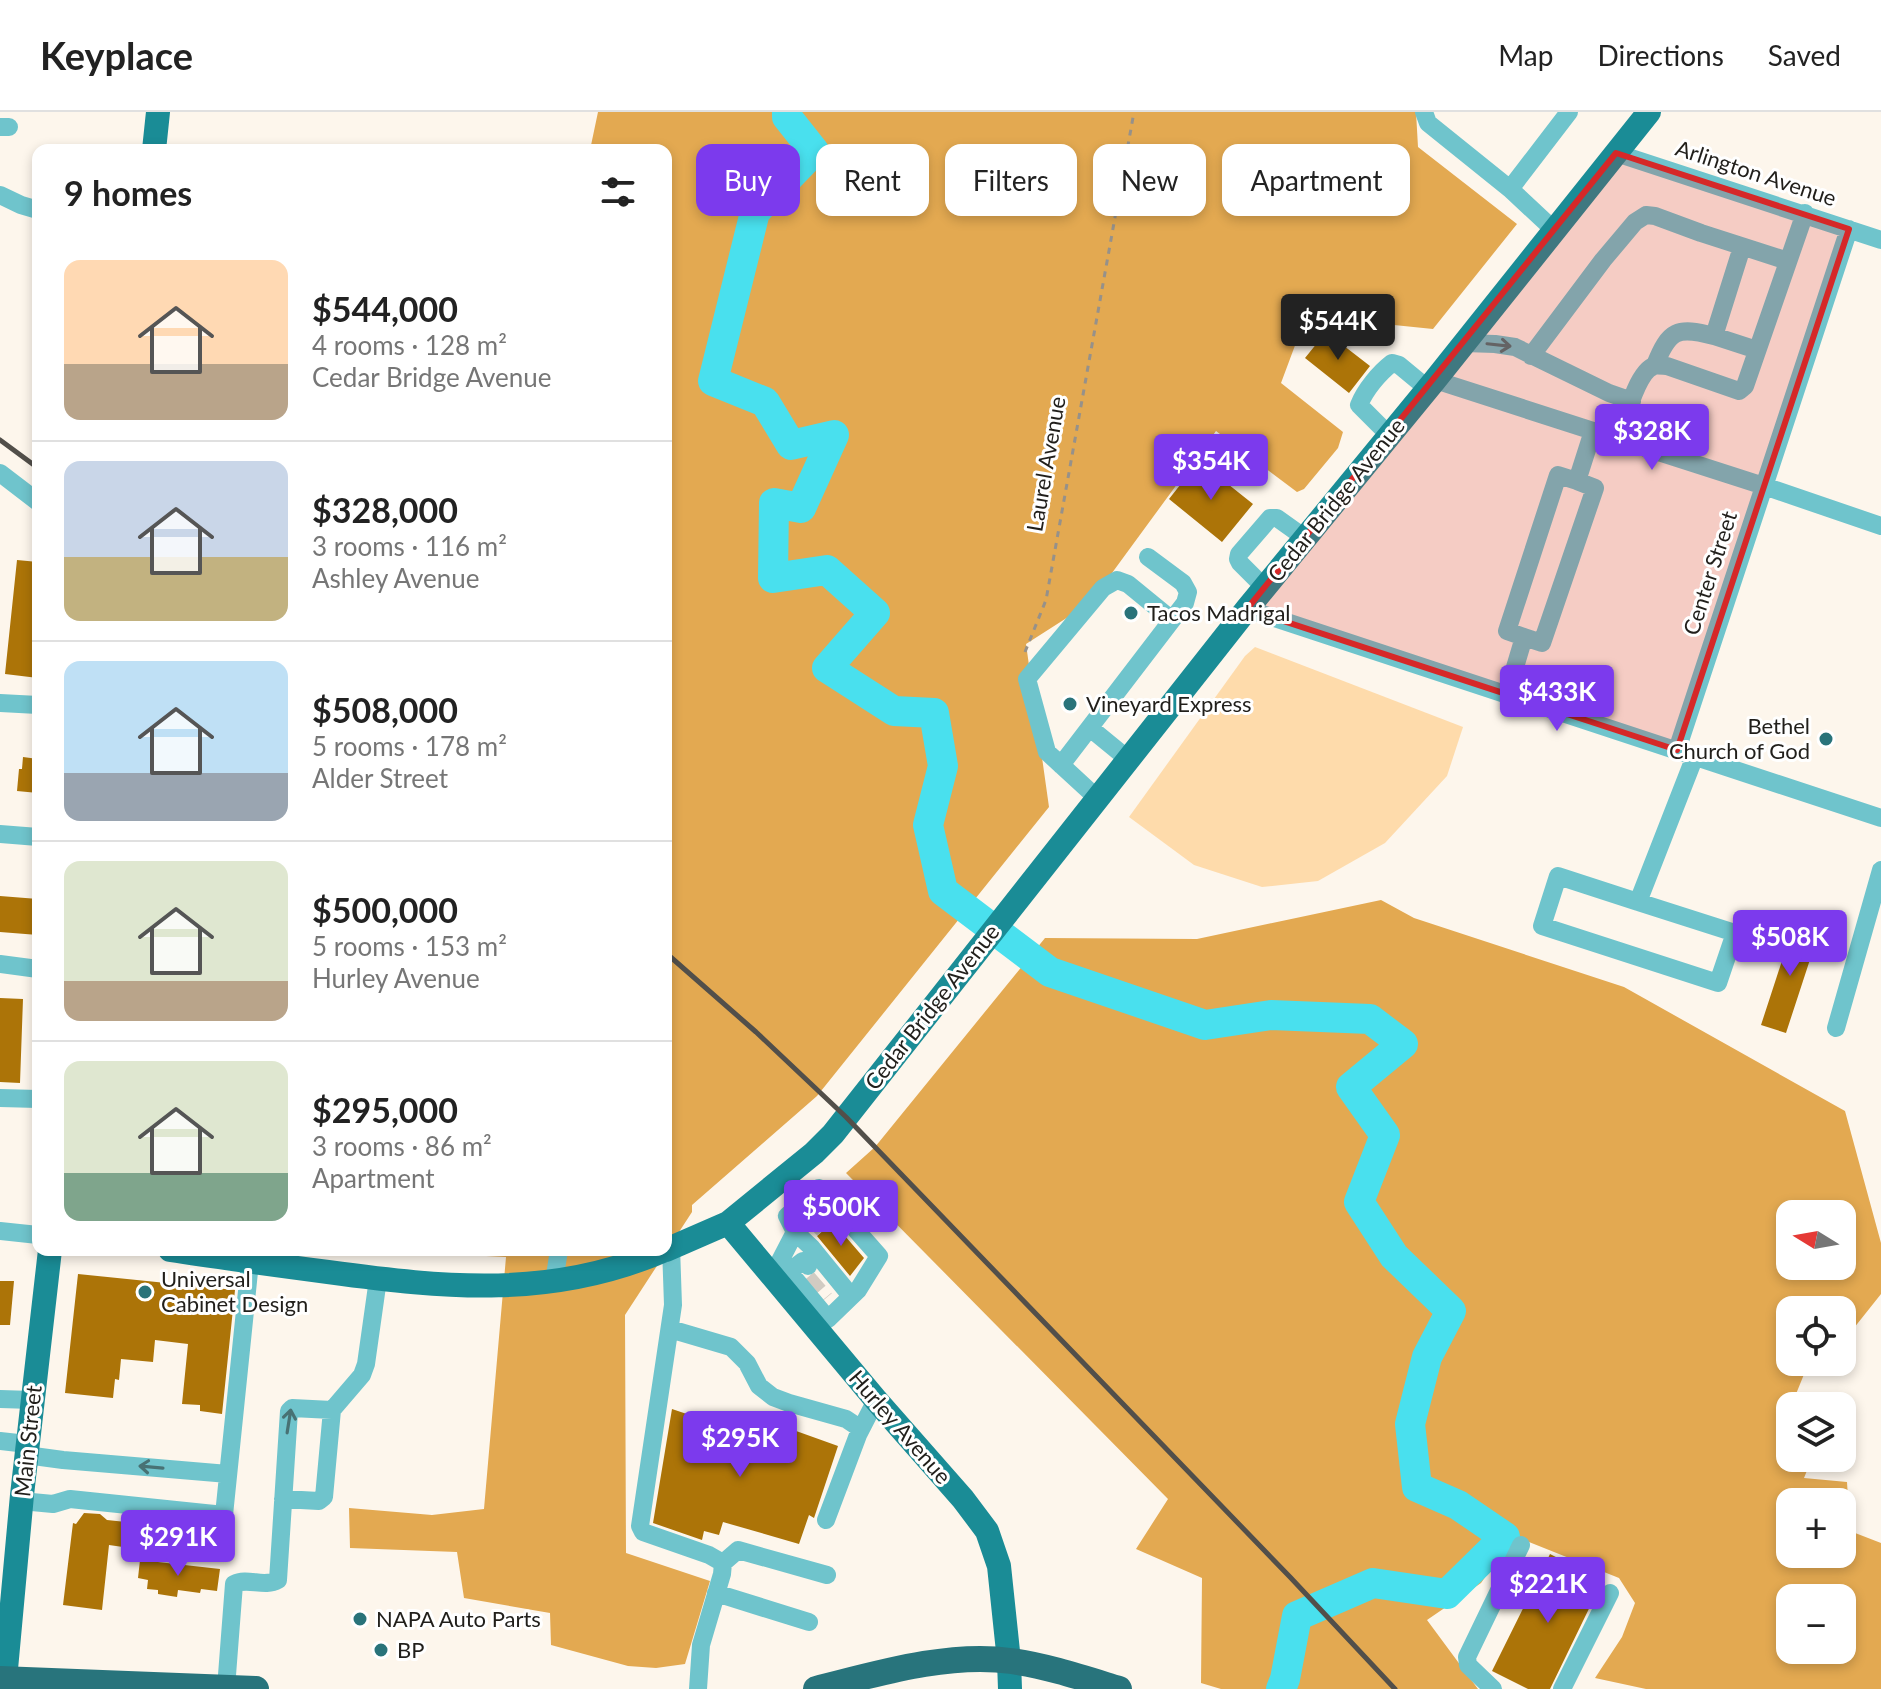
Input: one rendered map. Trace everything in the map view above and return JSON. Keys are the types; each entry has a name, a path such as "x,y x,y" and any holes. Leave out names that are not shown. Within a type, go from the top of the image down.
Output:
{"highway":[{"path":"816,1689 906,1667 974,1659 1010,1673 1059,1671 1119,1689"},
{"path":"2,1680 60,1685 256,1689"}],"main road":[{"path":"155,144 158,112"},
{"name":"Cedar Bridge Avenue","path":"672,1247 728,1223 814,1153 846,1117 1264,587 1432,384 1649,112"},
{"name":"Hurley Avenue","path":"728,1223 795,1269 834,1305 876,1400 987,1531 999,1566 1010,1673"},
{"name":"Main Street","path":"2,1680 49,1256"},
{"name":"Cedar Bridge Avenue","path":"210,1256 378,1279 460,1286 508,1286 554,1282 625,1265 649,1256"}],"street":[{"path":"1424,112 1428,123 1510,189 1554,230"},
{"path":"1510,189 1569,112"},
{"name":"Arlington Avenue","path":"1616,153 1881,240"},
{"path":"0,195 32,208"},
{"path":"1655,365 1667,366 1739,391 1745,386 1805,213"},
{"path":"1531,356 1603,260 1635,222 1646,215 1788,261"},
{"name":"Center Street","path":"1638,902 1686,753 1764,486 1849,229"},
{"path":"1714,336 1742,247"},
{"path":"1618,439 1637,387 1647,370 1655,365 1664,343 1675,333 1692,330 1757,350"},
{"path":"1464,343 1515,347 1632,401"},
{"path":"1389,435 1359,405 1392,363 1432,384 1593,431 1881,526"},
{"path":"1577,481 1593,431"},
{"path":"0,473 32,497"},
{"path":"1558,475 1595,488 1542,643 1524,637 1507,631 1558,475"},
{"path":"1264,587 1240,563 1239,554 1273,517 1305,538"},
{"path":"1061,765 1185,603 1188,592 1183,583 1148,557"},
{"path":"1098,799 1047,752 1027,679 1103,588 1117,580 1128,584 1172,620"},
{"path":"1247,609 1881,818"},
{"path":"1507,694 1524,637"},
{"path":"0,703 32,705"},
{"path":"1090,728 1129,760"},
{"path":"0,834 32,837"},
{"path":"1836,1028 1881,870"},
{"path":"1558,876 1638,902 1735,933 1718,983 1542,926 1558,876"},
{"path":"0,964 32,968"},
{"path":"0,1098 32,1099"},
{"path":"784,1178 812,1215 879,1256 858,1290 834,1305 811,1247 812,1215"},
{"path":"795,1269 812,1215"},
{"path":"0,1231 32,1234"},
{"path":"554,1282 558,1256"},
{"path":"668,1256 673,1305 640,1526 643,1532 709,1555 723,1563"},
{"path":"21,1501 53,1504 70,1499 224,1515 250,1262"},
{"path":"283,1499 319,1501 324,1497 332,1410 362,1375 366,1364 378,1279"},
{"path":"670,1329 731,1347 747,1363 759,1386 773,1397 846,1419 861,1429"},
{"path":"0,1399 32,1400"},
{"path":"826,1520 861,1429 876,1400"},
{"path":"226,1688 234,1584 240,1581 272,1584 278,1580 289,1411 292,1408 332,1410"},
{"path":"0,1441 63,1460 228,1474"},
{"path":"1493,1689 1468,1665 1467,1657 1521,1545"},
{"path":"698,1689 701,1645 723,1563 738,1550 827,1575"},
{"path":"716,1593 809,1622"},
{"path":"1562,1689 1610,1593"}],"path":[{"name":"Laurel Avenue","path":"1027,679 1023,657 1046,600 1134,112"}],"highlighted area":[{"path":"1616,153 1849,229 1677,750 1247,609"}],"shaded area":[{"path":"598,112 1416,112 1418,147 1517,224 1433,329 1306,316 1281,383 1343,432 1338,448 1304,489 1297,492 1216,431 1090,603 1026,644 1049,807 817,1096 692,1205 692,1212 672,1243 672,144 591,144"},
{"path":"1255,647 1463,727 1447,776 1385,843 1318,881 1262,887 1194,865 1129,817 1245,656"},
{"path":"1381,900 1414,918 1624,987 1845,1111 1881,1243 1881,1294 1856,1325 1856,1296 1776,1296 1776,1376 1803,1376 1797,1392 1776,1392 1776,1472 1806,1472 1804,1478 1847,1482 1847,1488 1776,1488 1776,1568 1856,1568 1856,1533 1881,1543 1881,1689 1646,1689 1595,1678 1622,1637 1635,1603 1619,1578 1514,1536 1481,1583 1427,1620 1478,1689 1221,1689 1201,1683 1202,1578 1136,1549 1168,1499 846,1173 875,1147 1045,938 1197,939"},
{"path":"486,1256 663,1256 625,1315 626,1553 710,1581 685,1664 656,1668 628,1666 551,1645 550,1613 464,1598 457,1552 350,1548 349,1508 432,1515 484,1509 506,1257"}],"building":[{"path":"1326,332 1370,366 1349,393 1305,358"},
{"path":"1199,461 1253,504 1222,542 1169,499"},
{"path":"17,560 32,561 32,677 5,674"},
{"path":"23,757 32,758 32,792 17,791 19,769 22,769"},
{"path":"0,896 32,899 32,935 0,932"},
{"path":"1794,924 1819,932 1786,1033 1761,1025"},
{"path":"0,998 23,999 20,1083 0,1082"},
{"path":"833,1222 864,1258 850,1276 817,1236"},
{"path":"78,1274 235,1290 222,1414 200,1411 200,1405 182,1404 188,1344 155,1340 153,1362 121,1359 113,1398 65,1393"},
{"path":"0,1281 14,1281 10,1325 0,1325"},
{"path":"672,1409 734,1430 738,1421 782,1438 785,1427 838,1446 814,1518 809,1515 799,1544 723,1522 719,1535 704,1531 702,1540 653,1523"},
{"path":"84,1513 126,1522 123,1547 109,1545 102,1610 63,1605 73,1523 76,1524"},
{"path":"1550,1554 1605,1582 1599,1588 1550,1689 1528,1689 1492,1671"},
{"path":"140,1560 220,1569 217,1591 201,1589 200,1593 178,1590 177,1597 158,1594 158,1590 147,1589 148,1580 138,1578"}],"waterway":[{"path":"787,112 787,117 814,151 755,212 713,381 765,402 791,445 834,435 801,508 774,503 773,578 827,570 875,613 827,668 894,711 934,713 943,766 928,825 943,891 1050,972 1205,1025 1271,1015 1370,1019 1403,1044 1351,1087 1385,1135 1359,1202 1394,1256 1451,1311 1427,1357 1410,1424 1417,1487 1458,1505 1505,1537 1447,1594 1373,1583 1297,1616 1281,1689"}],"tunnel":[{"path":"802,1218 815,1206"},
{"path":"811,1229 825,1216"},
{"path":"807,1278 825,1299"}],"railway":[{"path":"0,440 32,464"},
{"path":"672,958 846,1117 1395,1689"}],"place":[{"name":"Tacos Madrigal","path":"1131,613"},
{"name":"Vineyard Express","path":"1070,704"},
{"name":"Bethel Church of God","path":"1826,739"},
{"name":"Universal Cabinet Design","path":"145,1292"},
{"name":"NAPA Auto Parts","path":"360,1619"},
{"name":"BP","path":"381,1650"}]}
